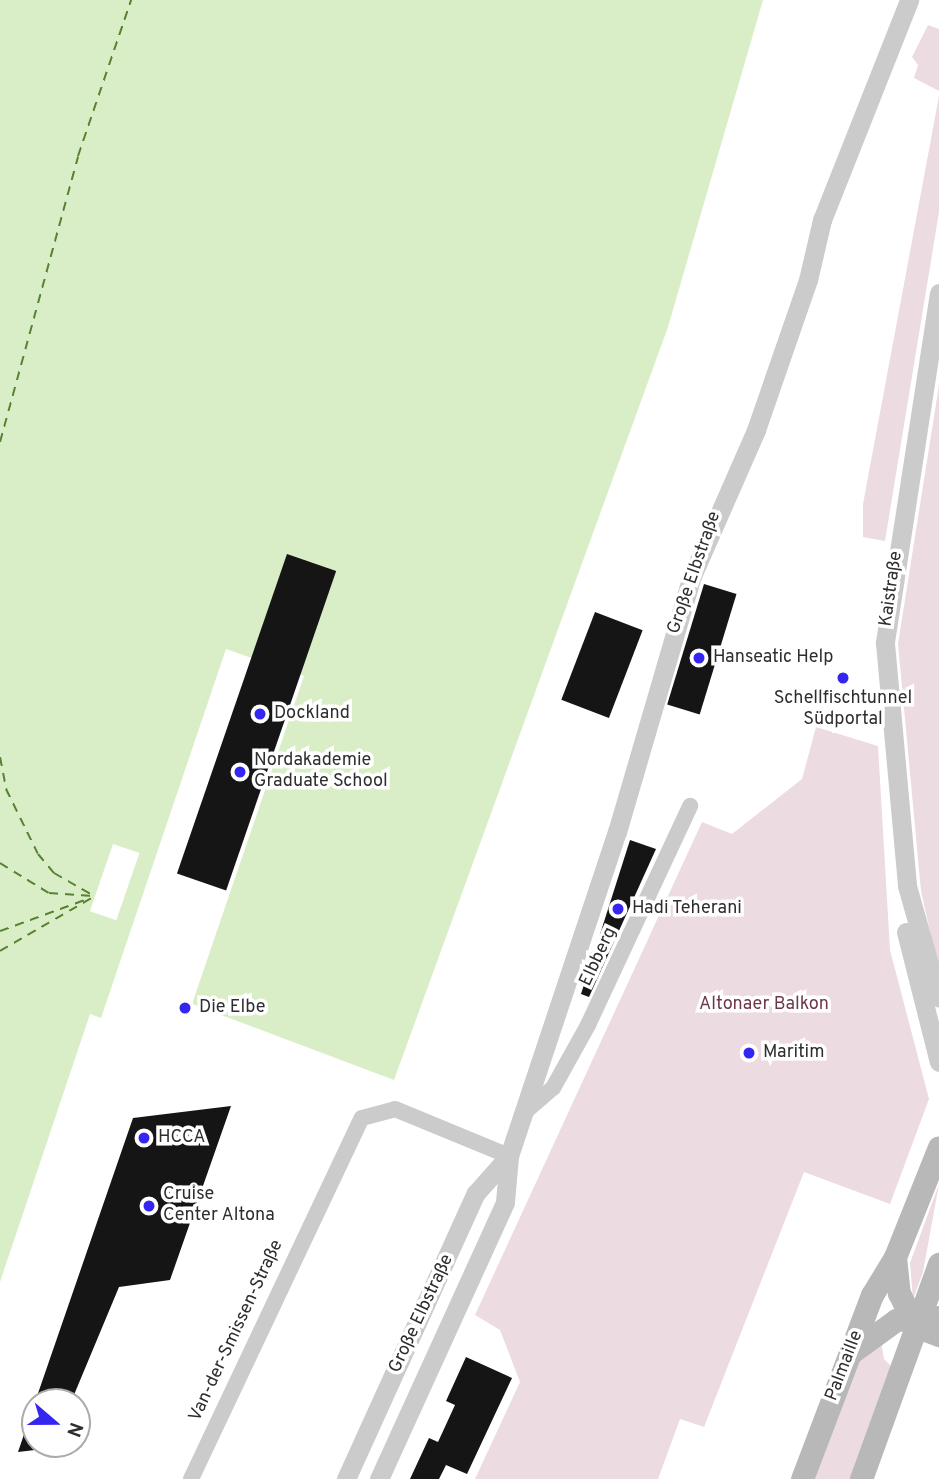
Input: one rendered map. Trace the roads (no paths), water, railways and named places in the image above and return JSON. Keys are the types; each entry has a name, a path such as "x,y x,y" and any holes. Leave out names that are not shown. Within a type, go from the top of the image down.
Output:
{"main road":[{"name":"Palmaille","path":"802,1479 872,1295 895,1257 939,1147"},
{"path":"895,1257 921,1318 939,1335"},
{"path":"861,1479 939,1264"},
{"path":"850,1355 870,1335 921,1318"}],"street":[{"name":"Große Elbstraße","path":"379,1479 505,1202 509,1156 704,540 756,430 812,269 822,220 909,0"},
{"name":"Kaistraße","path":"939,293 886,623 912,970 939,1062"},
{"name":"Elbberg","path":"525,1112 553,1088 588,1025 690,806"},
{"name":"Kaistraße","path":"907,886 939,998"},
{"name":"Van-der-Smissen-Straße","path":"191,1479 362,1118 395,1108 509,1156"},
{"name":"Große Elbstraße","path":"346,1479 476,1193 509,1156"}],"place":[{"name":"Hanseatic Help","path":"699,658"},
{"name":"Schellfischtunnel Südportal","path":"843,678"},
{"name":"Dockland","path":"260,714"},
{"name":"Nordakademie Graduate School","path":"240,772"},
{"name":"Hadi Teherani","path":"618,909"},
{"name":"Die Elbe","path":"185,1008"},
{"name":"Maritim","path":"749,1053"},
{"name":"HCCA","path":"144,1138"},
{"name":"Cruise Center Altona","path":"149,1206"}],"park label":[{"name":"Altonaer Balkon","path":"764,1005"}]}
